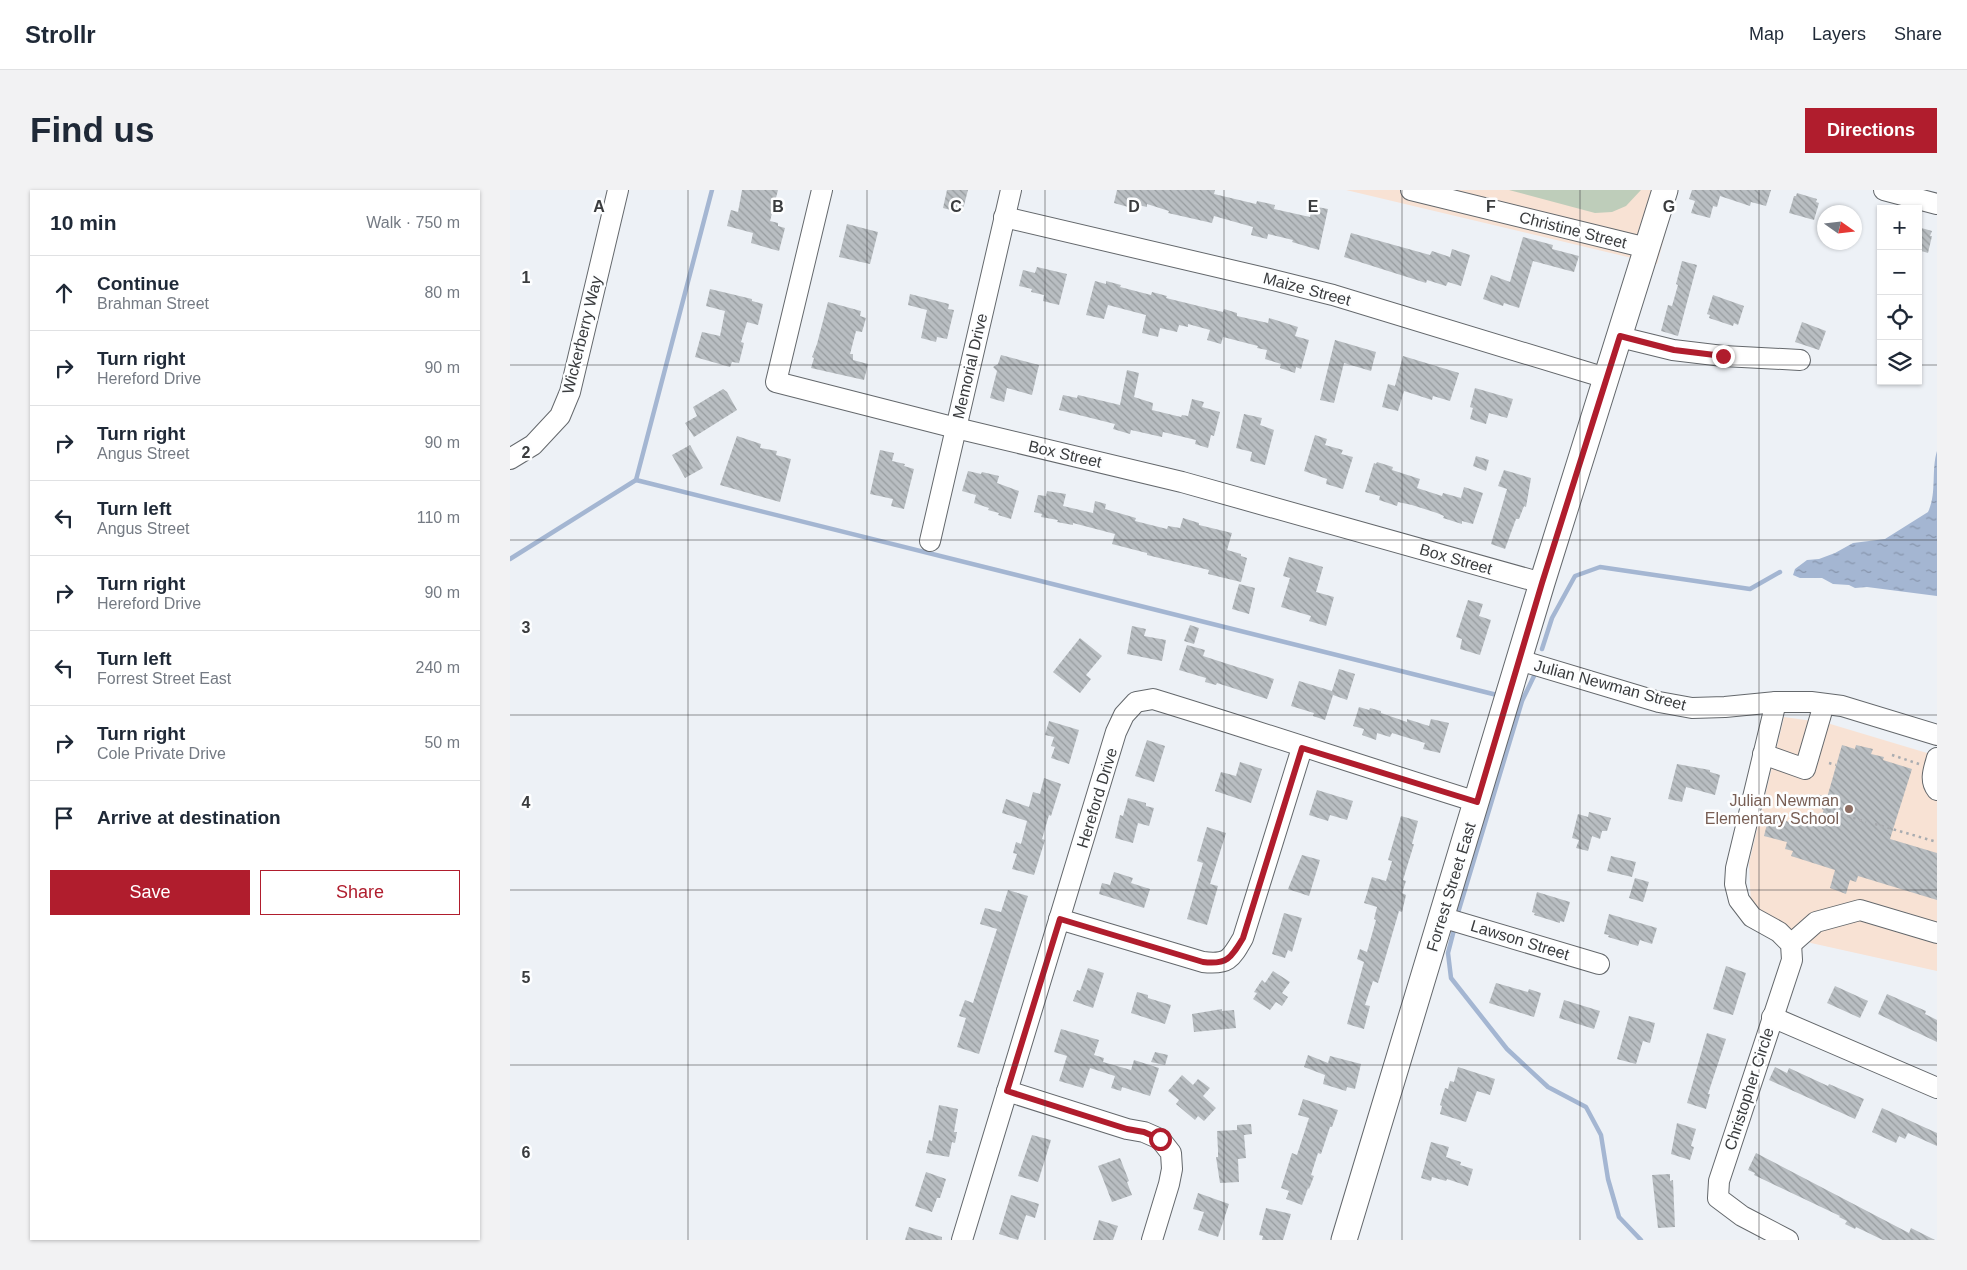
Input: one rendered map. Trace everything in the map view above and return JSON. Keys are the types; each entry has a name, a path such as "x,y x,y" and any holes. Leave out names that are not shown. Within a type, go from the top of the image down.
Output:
{"main road":[{"name":"Forrest Street East","path":"1344,1240 1542,583 1666,190"}],"street":[{"name":"Wickerberry Way","path":"510,459 533,445 560,416 570,392 618,190"},
{"name":"Box Street","path":"822,190 776,382 956,428 1182,482 1542,583"},
{"name":"Memorial Drive","path":"930,541 1011,190"},
{"name":"Christine Street","path":"1411,190 1647,248"},
{"path":"1884,190 1937,204"},
{"name":"Maize Street","path":"1004,217 1269,279 1333,296 1606,378"},
{"path":"1620,336 1674,350 1723,356 1800,360"},
{"name":"Julian Newman Street","path":"1520,660 1659,702 1692,708 1776,702 1811,702 1842,706 1937,735"},
{"name":"Hereford Drive","path":"962,1240 1116,732 1124,715 1136,702 1153,699 1248,728 1302,748 1477,802"},
{"path":"1772,1017 1792,960 1791,944 1779,932 1752,917 1739,900 1735,884 1736,868 1776,702"},
{"path":"1763,754 1805,769 1824,704"},
{"path":"1060,919 1203,962 1220,964 1234,954 1243,938 1302,748"},
{"path":"1931,762 1933,784 1937,790"},
{"path":"1791,944 1816,922 1860,910 1937,932"},
{"name":"Lawson Street","path":"1441,917 1599,964"},
{"name":"Christopher Circle","path":"1788,1240 1742,1216 1718,1198 1719,1181 1772,1017 1937,1088"},
{"path":"1007,1091 1127,1129 1144,1132 1160,1139 1171,1153 1172,1169 1152,1240"}],"path":[{"path":"1892,755 1931,762"},
{"path":"1829,763 1836,765"},
{"path":"1819,796 1826,798"},
{"path":"1816,806 1866,822"},
{"path":"1875,824 1937,842"}],"shaded area":[{"path":"1346,190 1677,190 1657,264"},
{"name":"Julian Newman Elementary School","path":"1784,717 1827,723 1937,756 1937,971 1811,943 1751,905 1749,863"}],"green space":[{"path":"1509,190 1641,190 1626,206 1612,212 1595,213"}],"water":[{"path":"1937,451 1937,596 1867,587 1855,588 1849,585 1833,584 1822,578 1800,578 1793,575 1795,569 1807,560 1819,559 1853,543 1885,539 1928,512 1931,505"}],"building":[{"path":"742,190 778,190 770,221 778,223 778,226 785,228 779,251 751,243 753,233 727,226 731,210 738,212"},
{"path":"947,190 968,190 962,213 943,208"},
{"path":"1117,190 1215,190 1214,194 1256,204 1257,201 1275,205 1274,209 1310,217 1312,206 1328,209 1319,250 1292,242 1293,240 1268,234 1267,239 1251,235 1253,227 1214,216 1212,223 1168,213 1169,211 1147,204 1147,207 1129,203 1128,207 1114,203"},
{"path":"1692,190 1771,190 1766,206 1751,202 1750,206 1720,196 1717,207 1713,206 1710,218 1691,213 1695,201 1689,199"},
{"path":"1797,193 1817,199 1816,202 1819,203 1814,220 1789,213 1794,196"},
{"path":"847,224 878,232 870,264 839,257"},
{"path":"1922,228 1932,231 1928,253 1922,251"},
{"path":"1351,233 1430,255 1432,251 1450,257 1452,249 1470,255 1461,286 1448,282 1446,286 1427,280 1426,283 1344,257"},
{"path":"1523,237 1553,245 1552,249 1579,256 1574,272 1533,261 1519,308 1504,303 1503,306 1483,299 1491,275 1510,282"},
{"path":"1682,261 1697,265 1678,336 1661,331 1668,305 1672,306"},
{"path":"1037,267 1067,274 1059,305 1043,301 1044,295 1031,292 1032,289 1019,286 1023,270 1035,273"},
{"path":"1095,281 1106,284 1106,281 1121,285 1120,287 1151,295 1152,292 1167,296 1166,298 1223,312 1224,309 1237,313 1237,316 1268,323 1269,318 1298,327 1295,336 1309,340 1301,369 1296,367 1295,373 1280,368 1281,364 1265,359 1267,350 1257,348 1258,346 1223,337 1221,344 1207,340 1210,330 1188,324 1188,327 1179,325 1177,332 1160,328 1158,337 1142,333 1146,315 1108,305 1104,319 1086,315"},
{"path":"710,289 752,299 752,301 763,304 758,325 747,322 741,342 744,343 739,363 732,362 730,367 695,357 702,332 720,336 725,311 706,306"},
{"path":"910,294 949,304 948,309 954,310 947,339 937,337 936,342 921,338 927,310 908,305"},
{"path":"1713,295 1744,306 1738,325 1734,323 1733,326 1709,318 1710,315 1707,314"},
{"path":"828,302 861,311 860,316 866,318 862,332 856,331 850,354 853,354 853,360 868,364 864,380 811,368 814,358 812,357"},
{"path":"1802,322 1826,331 1819,350 1795,342"},
{"path":"1335,340 1376,352 1371,371 1344,363 1334,403 1320,400"},
{"path":"1001,355 1039,365 1032,395 1007,388 1004,402 990,398 997,371 993,367 998,364"},
{"path":"1403,356 1459,373 1450,401 1433,396 1432,400 1404,391 1398,411 1382,407 1388,384 1395,386"},
{"path":"1127,370 1139,373 1134,397 1153,403 1152,410 1181,417 1182,415 1188,416 1192,399 1204,402 1202,407 1220,412 1214,436 1211,435 1208,448 1195,444 1196,440 1163,432 1162,437 1131,430 1130,434 1113,429 1115,424 1059,410 1063,395 1077,398 1078,395 1120,405"},
{"path":"1475,388 1513,399 1507,418 1489,413 1486,424 1470,419 1473,408 1470,407"},
{"path":"723,389 727,392 737,410 694,437 685,423 697,416 693,407"},
{"path":"1244,414 1262,418 1260,425 1274,430 1265,465 1250,461 1252,452 1236,448"},
{"path":"1315,435 1327,439 1325,445 1343,450 1341,454 1353,457 1343,489 1326,484 1327,479 1304,471"},
{"path":"737,436 761,444 760,448 777,451 776,455 791,459 780,502 720,485"},
{"path":"690,445 703,468 685,478 672,455"},
{"path":"880,450 894,453 892,461 905,464 904,466 914,469 904,509 891,506 893,499 870,494"},
{"path":"1476,456 1489,460 1486,471 1473,466"},
{"path":"1377,462 1393,467 1392,470 1420,479 1417,488 1442,496 1443,493 1461,498 1464,487 1483,493 1473,524 1462,521 1462,524 1412,505 1398,502 1397,506 1379,500 1380,496 1365,492 1374,463 1376,464"},
{"path":"1504,470 1531,478 1526,507 1524,506 1519,519 1516,519 1505,549 1491,544 1507,489 1498,486"},
{"path":"968,471 999,476 997,483 1019,491 1011,519 974,503 976,495 962,491"},
{"path":"1047,491 1066,494 1063,506 1093,513 1095,501 1106,504 1105,509 1136,518 1135,521 1167,529 1168,526 1180,528 1183,518 1199,523 1199,525 1232,533 1227,550 1247,558 1241,582 1208,574 1209,570 1147,555 1147,553 1112,544 1115,534 1041,517 1042,514 1034,512 1038,495 1046,496"},
{"path":"1289,557 1323,567 1316,592 1334,597 1326,626 1309,621 1311,616 1281,607 1290,578 1283,576"},
{"path":"1239,584 1255,588 1249,614 1232,609"},
{"path":"1468,600 1483,604 1479,616 1491,620 1480,655 1460,649 1462,639 1456,637"},
{"path":"1190,625 1199,628 1194,644 1184,641"},
{"path":"1132,626 1146,629 1144,636 1166,640 1162,661 1127,654"},
{"path":"1080,638 1102,656 1086,675 1091,679 1080,693 1053,672"},
{"path":"1187,645 1205,650 1203,656 1274,679 1267,699 1217,683 1216,685 1205,682 1206,678 1179,670"},
{"path":"1339,669 1355,674 1347,700 1333,695 1325,720 1313,716 1314,713 1291,706 1299,681 1332,691"},
{"path":"1359,707 1369,710 1370,708 1407,722 1407,719 1429,726 1431,719 1449,723 1440,753 1423,749 1425,743 1392,733 1390,737 1377,733 1376,740 1362,735 1364,729 1353,726"},
{"path":"1049,721 1079,730 1069,764 1051,758 1055,747 1051,746 1054,737 1045,735"},
{"path":"1147,740 1165,746 1154,782 1135,776"},
{"name":"Julian Newman Elementary School","path":"1842,745 1855,749 1856,745 1873,749 1871,754 1884,757 1883,760 1912,769 1890,839 1937,853 1937,900 1858,876 1856,882 1850,880 1846,894 1830,888 1835,870 1791,856 1793,851 1785,849 1787,842 1764,836 1769,816 1793,823 1794,818 1802,820 1803,813 1821,819"},
{"path":"1240,762 1262,769 1251,803 1215,791 1221,772 1236,776"},
{"path":"1677,764 1710,770 1710,772 1720,775 1715,795 1686,787 1682,802 1668,799"},
{"path":"1044,778 1061,784 1051,816 1049,815 1042,839 1045,840 1034,875 1012,869 1017,854 1013,853 1016,842 1021,844 1027,821 1002,813 1006,799 1029,807 1033,792 1040,794"},
{"path":"1317,790 1353,801 1347,820 1330,815 1328,821 1309,815"},
{"path":"1128,798 1146,803 1146,806 1154,808 1149,826 1138,823 1133,843 1115,838 1120,815 1123,816"},
{"path":"1589,812 1611,818 1607,831 1602,831 1600,839 1592,836 1588,851 1576,848 1579,840 1572,838 1578,814 1588,817"},
{"path":"1401,816 1418,821 1412,844 1414,844 1403,880 1406,881 1402,893 1406,895 1402,912 1399,911 1378,983 1373,981 1365,1005 1370,1006 1364,1029 1347,1024 1364,962 1357,959 1360,949 1367,952 1376,920 1374,919 1377,907 1364,903 1372,877 1386,881 1392,861 1388,860"},
{"path":"1207,827 1226,833 1210,884 1218,886 1207,925 1187,919 1203,863 1197,861"},
{"path":"1302,855 1320,860 1309,896 1288,889"},
{"path":"1611,856 1636,862 1632,877 1607,871"},
{"path":"1114,872 1133,878 1131,883 1150,889 1144,908 1099,894 1102,883 1110,885"},
{"path":"1635,878 1649,882 1643,902 1629,898"},
{"path":"1008,890 1028,896 979,1054 957,1047 966,1018 959,1016 965,1000 973,1003 997,929 980,924 985,908 1001,912"},
{"path":"1537,892 1570,902 1564,922 1560,921 1560,923 1534,915 1535,913 1532,912"},
{"path":"1284,913 1302,918 1292,952 1288,950 1285,958 1272,954"},
{"path":"1609,914 1657,928 1652,944 1640,940 1638,946 1608,937 1609,935 1604,934"},
{"path":"1726,966 1746,973 1733,1015 1713,1009"},
{"path":"1088,968 1104,973 1093,1008 1073,1001 1077,990 1080,991"},
{"path":"1273,971 1290,982 1282,993 1288,997 1282,1006 1276,1002 1270,1010 1253,999 1257,993 1254,992 1262,980 1265,983"},
{"path":"1496,983 1528,992 1529,989 1541,993 1534,1017 1489,1003"},
{"path":"1835,986 1868,1001 1860,1018 1827,1003"},
{"path":"1137,992 1148,995 1148,998 1171,1005 1165,1024 1131,1013"},
{"path":"1887,994 1926,1011 1925,1014 1937,1020 1937,1042 1878,1014"},
{"path":"1564,1000 1600,1011 1594,1029 1559,1018"},
{"path":"1222,1009 1222,1011 1234,1010 1236,1028 1194,1032 1192,1014"},
{"path":"1629,1016 1655,1023 1650,1043 1643,1041 1636,1064 1617,1059"},
{"path":"1061,1029 1099,1040 1094,1055 1104,1058 1103,1062 1131,1070 1134,1060 1159,1068 1150,1096 1122,1087 1121,1091 1111,1088 1115,1076 1090,1068 1083,1088 1059,1081 1067,1056 1054,1052"},
{"path":"1707,1033 1726,1039 1708,1094 1710,1094 1706,1109 1687,1103"},
{"path":"1155,1052 1168,1055 1165,1065 1151,1062"},
{"path":"1308,1055 1328,1063 1330,1056 1361,1064 1355,1089 1347,1087 1346,1091 1323,1084 1325,1075 1304,1067"},
{"path":"1458,1067 1495,1079 1490,1095 1477,1091 1466,1122 1440,1114 1442,1106 1440,1105 1445,1088 1448,1089 1450,1081 1454,1082"},
{"path":"1775,1067 1787,1073 1789,1068 1828,1086 1829,1084 1864,1099 1855,1119 1769,1080"},
{"path":"1182,1075 1193,1085 1198,1079 1210,1088 1203,1096 1216,1108 1204,1121 1198,1116 1195,1120 1176,1104 1179,1100 1168,1091"},
{"path":"1303,1099 1338,1110 1321,1154 1318,1153 1311,1175 1314,1176 1302,1205 1286,1199 1289,1191 1281,1188 1292,1153 1297,1155 1309,1118 1298,1115"},
{"path":"939,1105 958,1109 954,1132 957,1132 955,1143 952,1142 949,1157 926,1153 929,1140 932,1141"},
{"path":"1882,1108 1937,1133 1937,1146 1908,1133 1905,1139 1899,1136 1896,1143 1872,1132"},
{"path":"1677,1123 1696,1129 1691,1146 1694,1147 1690,1160 1671,1154"},
{"path":"1251,1124 1252,1134 1244,1135 1246,1158 1238,1159 1239,1182 1220,1183 1216,1157 1218,1157 1217,1131 1237,1130 1237,1125"},
{"path":"1032,1135 1051,1140 1038,1182 1018,1176"},
{"path":"1431,1142 1449,1147 1446,1157 1461,1162 1460,1165 1473,1169 1468,1186 1447,1179 1446,1181 1432,1177 1431,1181 1421,1178"},
{"path":"1756,1153 1909,1233 1911,1228 1935,1240 1883,1240 1856,1227 1855,1229 1845,1224 1847,1221 1840,1216 1754,1175 1755,1173 1748,1170"},
{"path":"1120,1158 1132,1195 1112,1202 1098,1166"},
{"path":"926,1172 946,1179 940,1198 937,1198 932,1212 915,1206"},
{"path":"1670,1174 1670,1181 1673,1180 1675,1227 1658,1228 1652,1175"},
{"path":"1198,1193 1229,1204 1218,1237 1198,1230 1204,1212 1193,1209"},
{"path":"1011,1195 1039,1204 1035,1218 1026,1215 1018,1240 999,1234"},
{"path":"1266,1208 1291,1214 1283,1240 1262,1240 1263,1236 1259,1235"},
{"path":"1099,1220 1118,1226 1113,1240 1093,1240"},
{"path":"909,1227 942,1237 942,1240 905,1240"}],"waterway":[{"path":"510,559 636,480 712,190"},
{"path":"636,480 1497,695"},
{"path":"1542,649 1552,618 1575,576 1600,567 1750,589 1780,572"},
{"path":"1457,916 1522,701 1534,676"},
{"path":"1455,926 1448,953 1451,978 1507,1049 1548,1087 1586,1107 1601,1135 1608,1179 1619,1217 1641,1240"}],"place":[{"name":"Julian Newman Elementary School","path":"1849,809"}],"route":[{"path":"1160,1139 1144,1132 1127,1129 1007,1091 1060,919 1172,954 1203,962 1220,964 1234,954 1243,938 1302,748 1477,802 1542,583 1620,336 1674,350 1723,356"}]}
